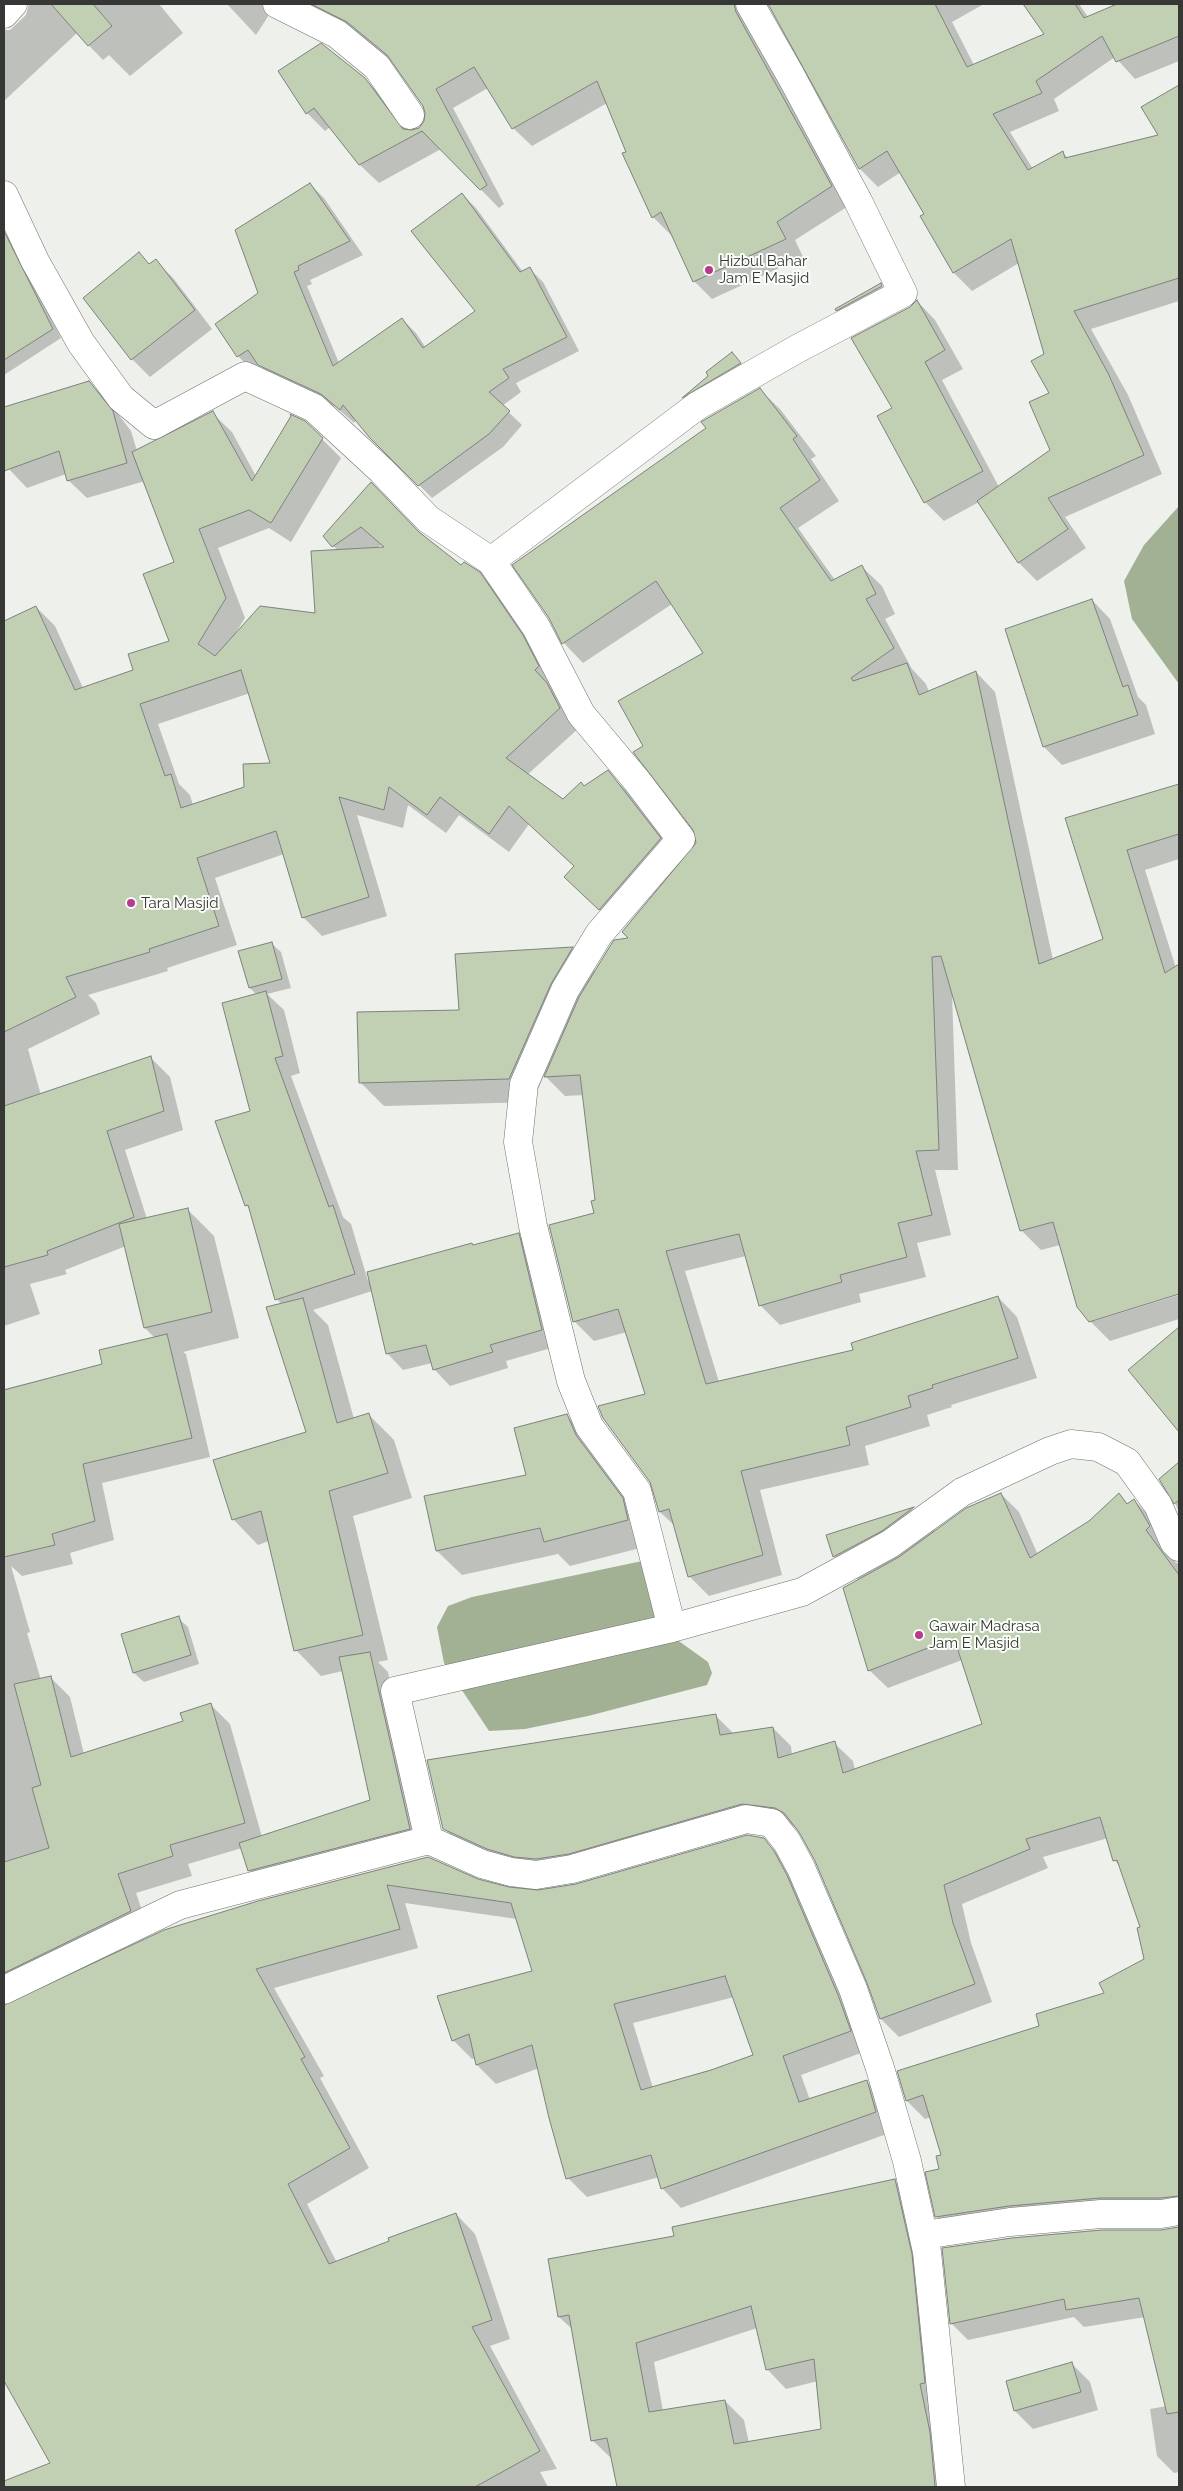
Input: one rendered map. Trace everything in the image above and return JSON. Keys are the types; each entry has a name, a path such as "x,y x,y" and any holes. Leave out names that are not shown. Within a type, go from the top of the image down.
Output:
{"street":[{"path":"4,14 13,4"},
{"path":"277,4 337,34 377,67 410,115"},
{"path":"491,560 697,406 797,349 903,294 858,201 750,4"},
{"path":"4,195 35,261 81,343 121,398 154,425 245,376 314,408 382,470 428,519 491,560 536,627 580,714 638,781 681,839 599,934 565,990 524,1084 518,1142 533,1226 571,1381 589,1426 637,1491 672,1628"},
{"path":"429,1840 395,1691 672,1628 802,1592 890,1544 962,1492 1071,1444 1098,1447 1127,1462 1158,1505 1174,1542 1179,1547"},
{"path":"4,1990 180,1905 429,1840 482,1864 512,1872 536,1875 572,1869 746,1819 772,1823 787,1842 801,1868 853,1989 880,2068 907,2161 924,2235 939,2356 951,2487"},
{"path":"924,2235 1010,2222 1101,2214 1161,2214 1179,2211"}],"shaded area":[{"path":"1179,506 1179,684 1132,619 1124,581 1144,545"},
{"path":"661,1557 670,1561 663,1574 662,1629 708,1662 712,1673 707,1685 588,1716 525,1729 489,1731 444,1663 437,1627 448,1606 472,1597"}],"building":[{"path":"51,4 93,4 112,26 88,46"},
{"path":"311,4 734,4 736,12 832,186 777,222 786,239 693,282 661,212 652,218 622,153 626,152 597,81 512,129 474,67 436,89 487,185 480,190 422,131 359,165 314,108 306,114 278,71 321,43 365,78 403,129 412,130 419,128 424,121 425,113 423,106 387,55 347,22"},
{"path":"768,4 935,4 967,67 1044,34 1023,4 1075,4 1084,18 1117,4 1179,4 1179,36 1116,62 1102,36 1036,81 1042,93 993,114 1028,170 1063,151 1065,158 1158,135 1141,107 1179,85 1179,278 1074,311 1108,373 1144,455 1048,498 1068,529 1018,563 977,501 1050,450 1029,402 1049,393 1031,361 1044,354 1011,239 953,273 920,216 924,214 887,151 859,169"},
{"path":"310,183 350,241 298,266 299,270 294,272 333,366 402,318 423,348 475,311 411,231 462,193 520,272 530,267 567,337 503,369 509,378 489,392 510,411 489,434 418,486 369,437 343,405 340,410 321,394 258,365 248,350 237,357 215,324 258,293 235,230"},
{"path":"4,231 53,329 4,360"},
{"path":"139,252 149,264 156,259 195,310 131,360 83,298"},
{"path":"881,283 882,286 836,311 835,309"},
{"path":"917,300 945,350 925,362 983,471 924,503 877,416 892,408 851,338 910,307"},
{"path":"732,352 741,363 682,398 708,376 706,372"},
{"path":"89,381 113,411 127,463 67,481 59,451 4,471 4,407"},
{"path":"760,388 797,436 793,439 820,480 780,508 831,581 862,565 876,594 866,599 894,648 851,678 853,681 907,663 919,695 976,671 1039,964 1103,939 1065,818 1179,784 1179,834 1127,850 1165,973 1179,964 1179,1294 1089,1322 1077,1307 1053,1222 1020,1231 941,956 932,957 939,1150 916,1151 932,1215 898,1223 907,1257 840,1275 842,1282 759,1306 739,1234 666,1251 706,1384 853,1350 851,1343 998,1296 1018,1358 932,1385 933,1388 908,1396 911,1407 846,1427 850,1445 741,1471 763,1555 688,1577 669,1509 659,1512 650,1482 603,1418 598,1406 645,1394 618,1309 573,1322 549,1225 594,1213 591,1201 595,1200 580,1075 544,1077 579,997 612,943 614,940 628,938 622,932 696,843 693,830 633,752 643,746 618,701 703,653 656,581 562,644 549,618 512,565 706,428 701,422"},
{"path":"213,411 252,481 291,416 290,414 305,421 323,438 271,523 249,510 199,529 226,598 198,644 215,656 260,606 315,613 311,551 384,547 361,527 332,547 323,536 371,482 419,532 461,565 464,562 480,572 523,635 539,666 535,670 547,683 560,708 506,758 563,799 581,782 584,786 608,770 661,838 599,910 564,877 574,866 509,806 489,834 440,797 427,815 389,787 384,810 339,797 369,897 302,918 276,831 197,858 219,926 149,949 150,952 66,977 76,997 4,1032 4,621 36,606 75,690 133,670 128,654 169,641 143,574 174,562 132,452","holes":["241,670 270,763 243,764 244,787 181,808 171,774 165,776 140,704"]},
{"path":"1092,599 1123,687 1128,685 1138,715 1043,747 1005,629"},
{"path":"272,942 282,979 249,988 238,951"},
{"path":"573,947 551,984 509,1079 359,1083 357,1012 459,1010 455,954"},
{"path":"266,991 283,1056 275,1058 329,1207 333,1205 355,1274 275,1300 248,1205 245,1206 215,1121 250,1111 222,1003"},
{"path":"151,1056 164,1111 107,1131 134,1217 47,1251 48,1255 4,1267 4,1106"},
{"path":"188,1208 212,1312 144,1328 119,1224"},
{"path":"519,1233 542,1330 490,1345 493,1352 433,1370 426,1345 386,1354 367,1272 472,1243 473,1245"},
{"path":"303,1298 337,1423 369,1413 388,1473 329,1491 363,1635 294,1651 261,1511 232,1520 213,1460 306,1432 266,1307"},
{"path":"1179,1327 1179,1432 1128,1370"},
{"path":"167,1334 192,1438 83,1464 95,1521 52,1534 55,1545 4,1557 4,1390 102,1364 99,1350"},
{"path":"567,1414 576,1435 623,1498 628,1520 544,1542 540,1528 436,1551 424,1496 526,1475 514,1428"},
{"path":"1179,1462 1179,1500 1174,1504 1159,1479"},
{"path":"1001,1493 1030,1558 1089,1521 1119,1493 1127,1504 1134,1499 1150,1526 1146,1530 1179,1575 1179,2196 1160,2198 1100,2198 1009,2206 935,2217 925,2172 939,2169 936,2156 941,2155 923,2095 906,2101 897,2071 1039,2026 1036,2014 1104,1993 1099,1983 1144,1959 1137,1928 1140,1927 1117,1860 1113,1861 1100,1817 1026,1839 1030,1849 944,1885 953,1923 975,1984 880,2019 867,1983 815,1861 799,1832 784,1813 775,1808 742,1804 569,1854 536,1859 514,1857 487,1849 443,1829 427,1760 716,1714 720,1735 773,1727 778,1758 835,1741 843,1773 982,1724 954,1638 868,1671 843,1588 899,1557 966,1508"},
{"path":"914,1507 882,1531 833,1557 826,1535"},
{"path":"179,1616 191,1655 133,1673 121,1634"},
{"path":"370,1652 410,1829 248,1871 239,1843 370,1800 339,1657"},
{"path":"51,1676 71,1757 183,1721 180,1713 211,1703 245,1823 170,1845 173,1856 118,1874 131,1911 4,1973 4,1862 49,1848 32,1788 41,1785 14,1684"},
{"path":"747,1835 764,1838 774,1851 787,1875 838,1995 851,2031 783,2056 799,2102 867,2080 876,2112 661,2189 651,2155 566,2179 532,2045 476,2065 469,2034 452,2041 437,1996 532,1971 511,1903 387,1885 400,1929 256,1969 305,2057 301,2059 350,2148 288,2184 329,2264 389,2241 388,2238 456,2213 492,2320 472,2327 540,2451 475,2487 4,2487 4,2481 50,2463 4,2381 4,2005 164,1930 258,1901 428,1857 478,1879 509,1887 538,1890 576,1884","holes":["725,1976 753,2055 711,2070 641,2090 614,2004"]},
{"path":"895,2179 912,2254 925,2383 920,2384 930,2432 935,2487 617,2487 607,2438 591,2441 569,2315 558,2317 548,2259 674,2236 672,2227","holes":["751,2306 766,2370 814,2359 821,2429 734,2444 725,2400 649,2412 636,2343"]},
{"path":"1179,2227 1179,2412 1167,2414 1139,2298 1066,2310 1064,2299 950,2324 942,2248 1012,2238 1102,2230 1161,2230"},
{"path":"1072,2362 1081,2392 1014,2411 1006,2381"}],"place":[{"name":"Hizbul Bahar Jam E Masjid","path":"709,270"},
{"name":"Tara Masjid","path":"131,903"},
{"name":"Gawair Madrasa Jam E Masjid","path":"919,1635"}]}
